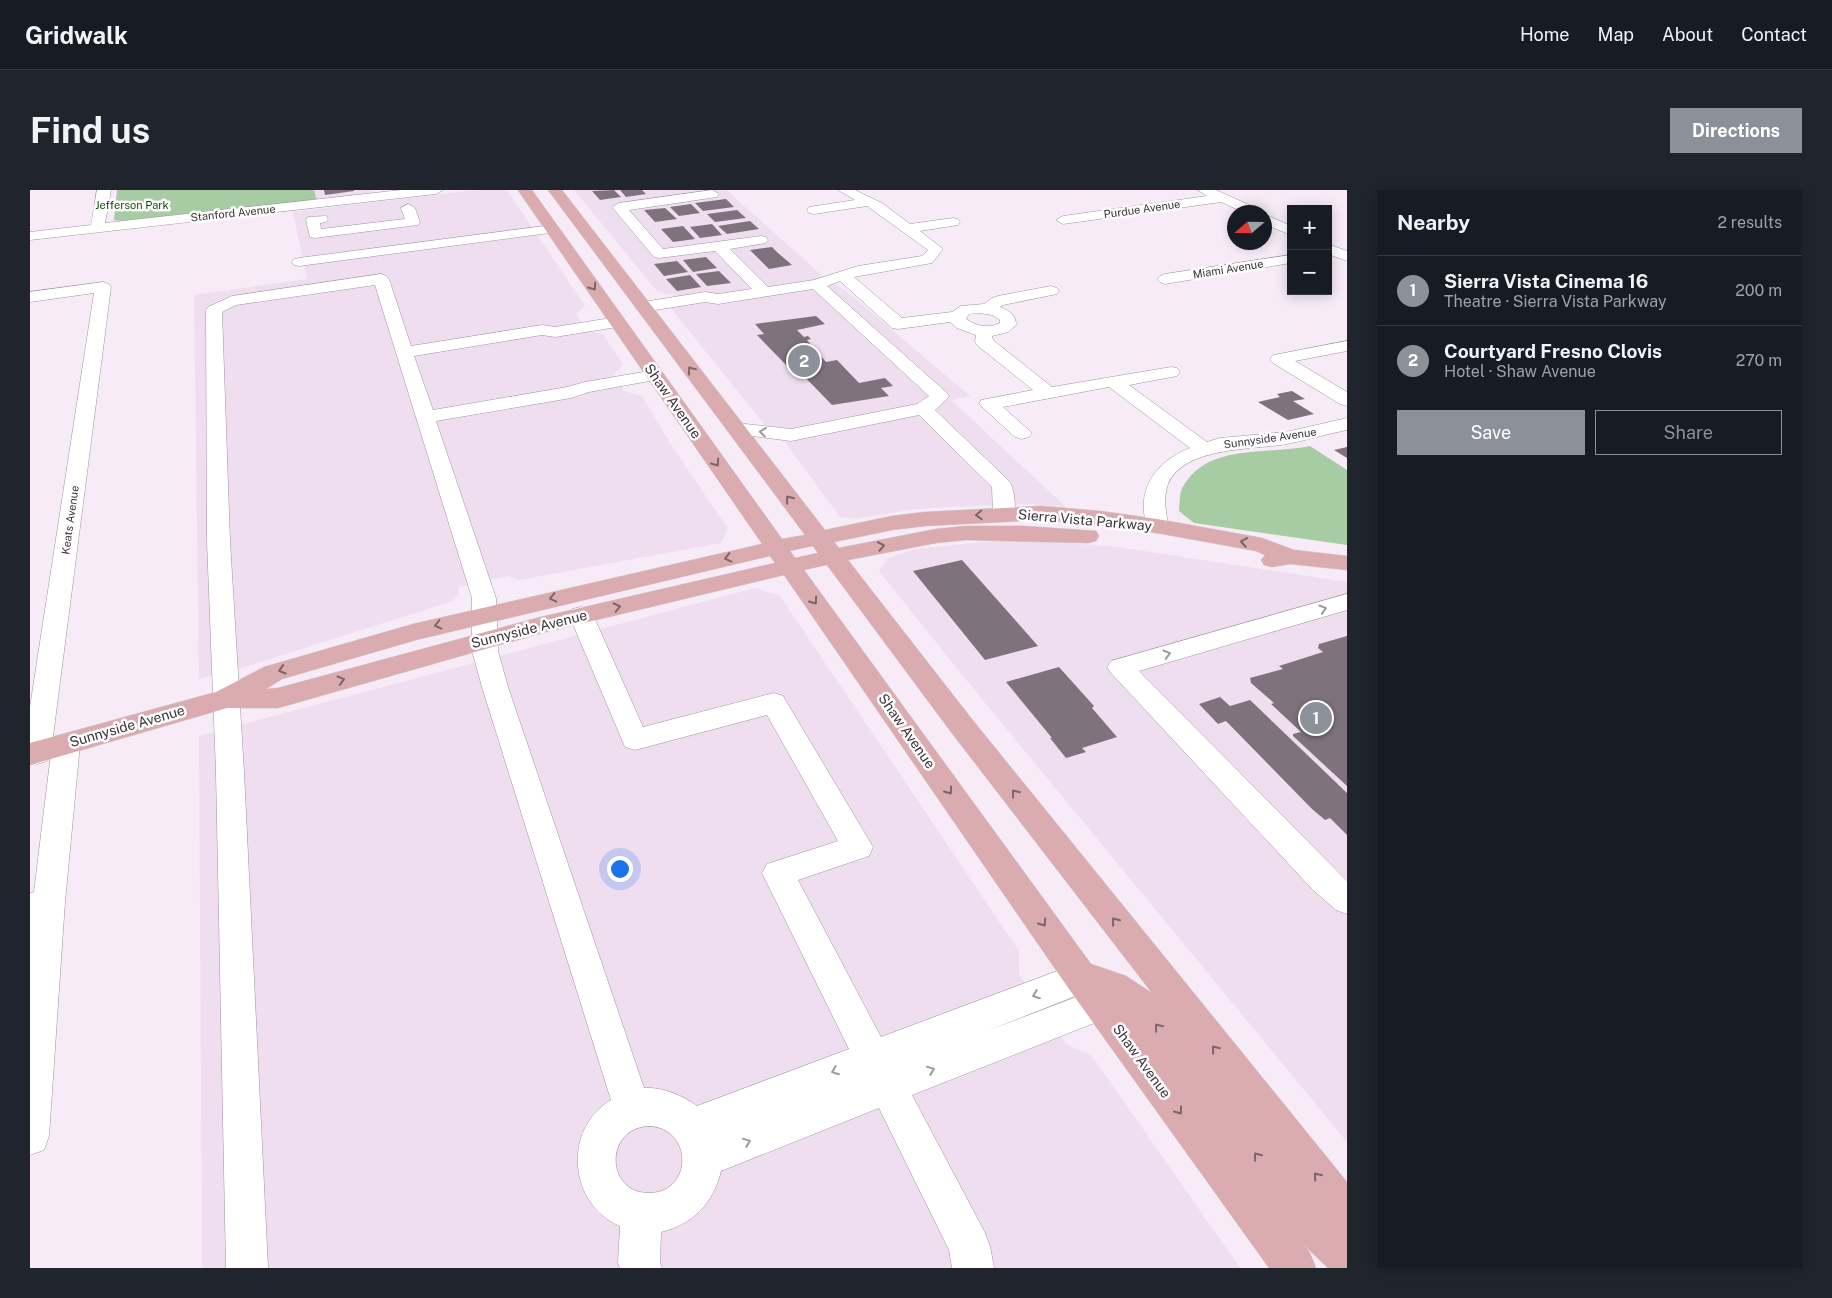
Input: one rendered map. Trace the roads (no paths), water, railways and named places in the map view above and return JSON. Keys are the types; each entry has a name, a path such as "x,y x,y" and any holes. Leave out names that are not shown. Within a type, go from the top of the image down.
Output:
{"main road":[{"name":"Shaw Avenue","path":"525,190 1090,991 1294,1268"},
{"path":"540,190 558,213 584,228"},
{"path":"555,190 962,725 1347,1214"},
{"path":"552,229 595,266 626,308 633,312 646,311"},
{"path":"615,318 628,316 635,320 677,377 736,429"},
{"name":"Sierra Vista Parkway","path":"826,547 925,519 1004,514 1051,514 1157,526 1262,545 1290,557"},
{"path":"966,534 1032,524 1070,525 1139,532 1148,532 1157,526"},
{"name":"Sierra Vista Parkway","path":"826,547 904,542 966,534 1056,534 1126,540 1265,561 1290,557 1347,563"},
{"name":"Sunnyside Avenue","path":"33,754 225,699 278,698 485,626 826,547"},
{"name":"Sunnyside Avenue","path":"485,626 581,615 783,557"},
{"path":"1090,991 1106,982 1124,991 1142,1007 1307,1220 1347,1258"}],"street":[{"path":"97,228 104,190"},
{"name":"Stanford Avenue","path":"30,236 436,190"},
{"path":"646,311 712,305 718,299 760,288 829,280 858,272 927,260 936,248 877,206 844,190"},
{"path":"1205,190 1238,205"},
{"path":"317,204 325,218 312,220 315,234 414,222 403,208 402,194"},
{"path":"712,194 669,195 619,207 659,254 761,240"},
{"name":"Purdue Avenue","path":"1063,220 1222,198"},
{"path":"814,210 868,202"},
{"path":"908,228 953,222"},
{"path":"1272,222 1287,228"},
{"path":"299,262 552,229"},
{"path":"719,246 760,288"},
{"name":"Miami Avenue","path":"1165,280 1287,259"},
{"path":"248,1268 230,772 225,699 217,484 214,310 232,301 381,279 484,598 485,651 495,687 632,1108"},
{"path":"829,280 898,324 957,316 964,310 971,308 988,309 1003,314 1009,322 1008,325 999,330 984,331 962,324 957,316"},
{"path":"736,429 791,435 923,409 940,397 829,280"},
{"name":"Keats Avenue","path":"30,297 103,287 33,754"},
{"path":"988,309 998,302 1052,291"},
{"path":"404,352 542,330 555,332 615,318"},
{"path":"984,331 984,342 1047,392"},
{"path":"1347,346 1280,359 1347,400"},
{"path":"1022,433 988,404 1047,392 1171,372"},
{"path":"425,416 571,392 587,393 658,379"},
{"path":"1112,381 1204,449"},
{"path":"923,409 1002,485 1004,514"},
{"name":"Sunnyside Avenue","path":"1157,526 1154,502 1158,484 1169,469 1183,458 1220,444 1303,435 1347,424"},
{"path":"760,461 791,435"},
{"path":"1347,602 1120,667 1318,873 1347,900"},
{"path":"581,615 636,740 774,703 858,847 778,873 969,1246 973,1268"},
{"path":"30,1136 39,904 66,744"},
{"path":"697,1143 1090,991"},
{"path":"658,1105 671,1109 682,1116 697,1143 699,1175 693,1189 683,1200 670,1209 656,1214 641,1214 625,1209 611,1198 601,1183 597,1165 599,1147 606,1131 617,1118 632,1108 658,1105"},
{"path":"641,1214 639,1262 641,1268"}],"place":[{"name":"Courtyard Fresno Clovis","path":"804,361"},
{"name":"Sierra Vista Cinema 16","path":"1316,718"}],"park label":[{"name":"Jefferson Park","path":"132,205"}]}
